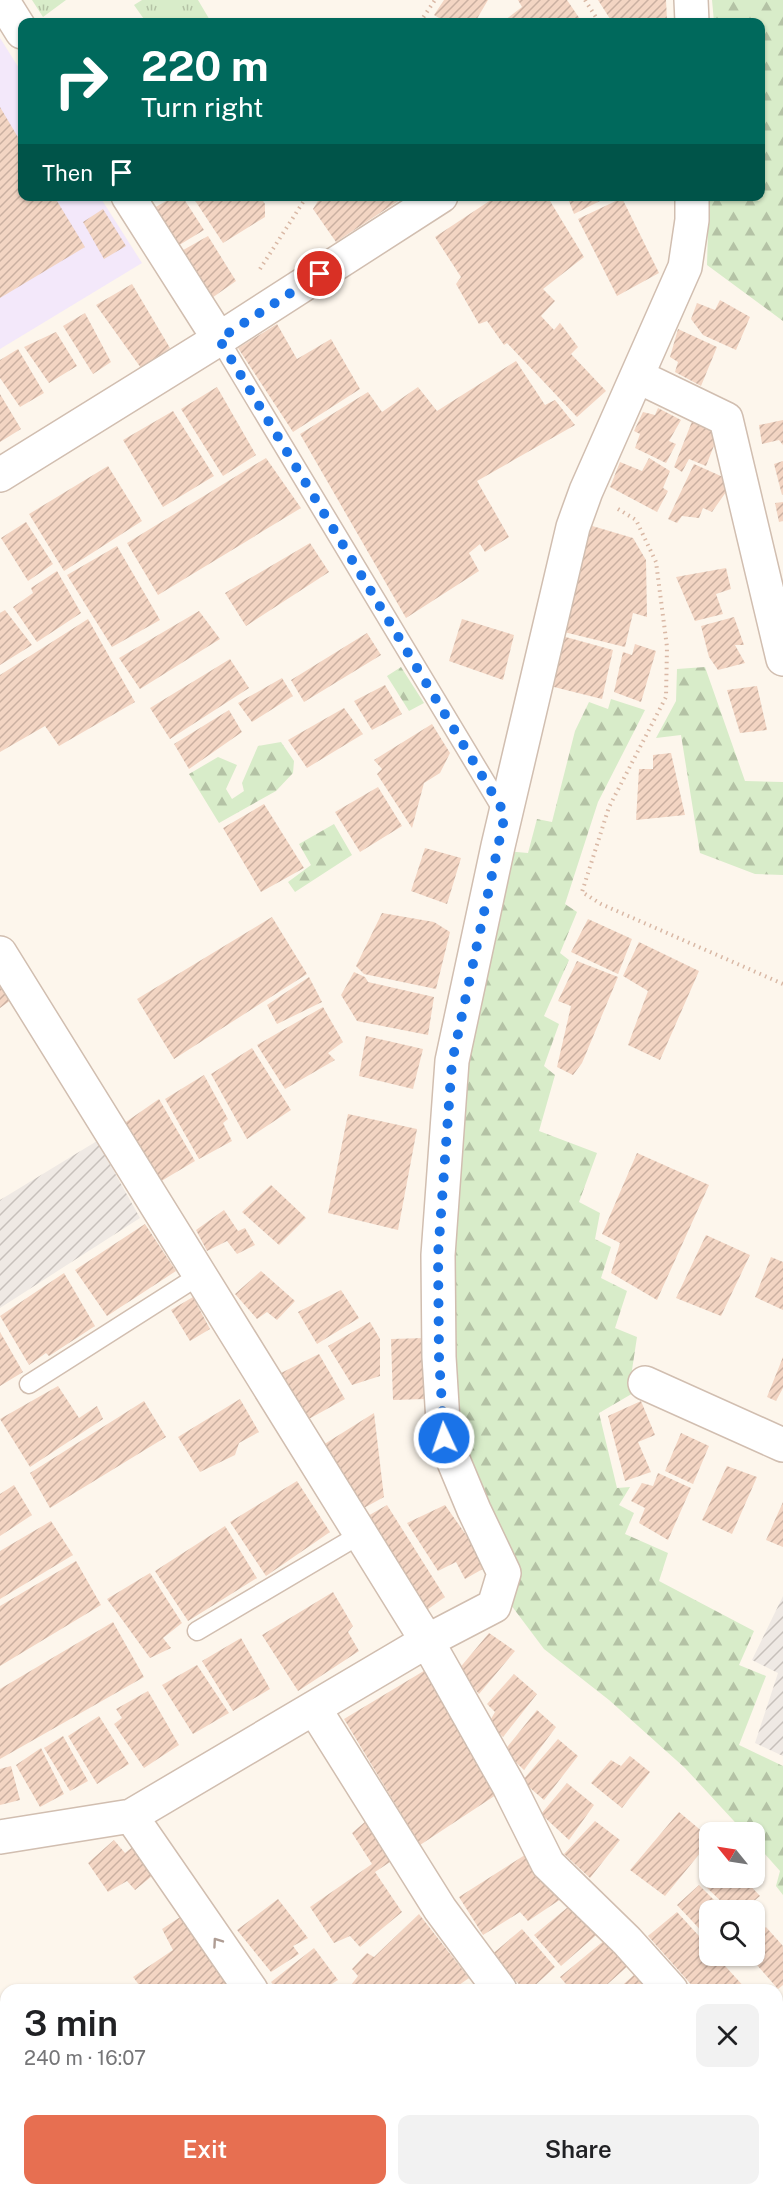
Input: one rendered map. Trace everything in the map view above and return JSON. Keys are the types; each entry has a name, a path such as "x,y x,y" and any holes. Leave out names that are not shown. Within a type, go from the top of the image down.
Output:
{"street":[{"path":"2,0 18,26"},
{"path":"691,0 692,18"},
{"path":"131,201 219,339"},
{"path":"0,475 219,339 433,201"},
{"path":"0,1837 131,1816 428,1641 494,1606 504,1573 474,1510 444,1438 439,1357 438,1255 452,1062 505,814 573,527 586,490 685,267 692,220 692,201"},
{"path":"637,376 726,420 783,659"},
{"path":"0,952 428,1641 509,1786 548,1864 627,1941 666,1984"},
{"path":"645,1383 783,1445"},
{"path":"314,1708 440,1909 496,1984"},
{"path":"131,1816 247,1984"}],"lane":[{"path":"219,339 505,814"},
{"path":"29,1384 200,1275"},
{"path":"197,1631 361,1534"}],"path":[{"path":"423,18 435,0"},
{"path":"585,0 596,18"},
{"path":"586,490 636,520 656,561 667,647 666,697 609,807 582,892 601,904 783,984"}],"shaded area":[{"path":"0,38 18,67 18,201 103,201 142,263 0,349"},
{"path":"97,1141 140,1218 0,1308 0,1200"},
{"path":"783,1596 783,1756 755,1743 778,1673 752,1660"}],"green space":[{"path":"32,0 66,0 43,17"},
{"path":"142,0 198,0 209,18 143,18 134,5"},
{"path":"712,0 783,0 783,321 707,265 709,201 765,201 765,18 714,18"},
{"path":"401,667 424,703 409,711 387,676"},
{"path":"705,667 745,781 783,782 783,875 755,874 700,853 681,735 656,738 676,701 677,669"},
{"path":"611,699 645,710 598,802 565,904 577,912 560,953 569,960 544,1016 559,1024 544,1066 555,1075 539,1131 597,1153 579,1202 600,1213 595,1239 611,1247 601,1278 627,1291 615,1328 637,1337 632,1370 635,1392 599,1413 617,1488 630,1487 619,1505 634,1513 625,1534 668,1553 659,1581 754,1631 739,1665 766,1676 739,1745 783,1766 783,1895 776,1886 780,1871 765,1854 765,1822 735,1822 685,1768 609,1700 544,1649 508,1601 454,1436 448,1253 464,1047 504,851 528,853 537,819 552,822 575,731 589,702 608,709"},
{"path":"281,742 294,761 293,773 276,791 219,823 189,774 218,757 237,765 226,789 232,799 244,791 242,783 258,746"},
{"path":"334,824 352,855 295,892 288,882 311,865 299,844"}],"building":[{"path":"444,0 488,0 477,18 439,18 434,15"},
{"path":"518,0 567,0 579,18 508,18 522,7"},
{"path":"598,0 666,0 667,18 609,18"},
{"path":"0,107 18,137 18,201 57,201 85,247 0,298"},
{"path":"166,201 185,201 204,230 176,247 152,209"},
{"path":"195,201 263,201 265,217 223,243"},
{"path":"318,201 398,201 336,242 313,209"},
{"path":"489,201 550,201 584,257 543,289 555,301 541,316 554,330 560,323 578,347 571,354 606,391 577,417 507,343 504,345 487,321 479,324 456,284 461,277 435,237"},
{"path":"569,201 600,201 574,214"},
{"path":"616,201 623,201 659,273 617,296 578,219"},
{"path":"103,209 126,246 104,259 83,222"},
{"path":"208,236 236,281 209,300 178,253"},
{"path":"132,284 170,348 141,368 96,305"},
{"path":"720,300 750,317 736,350 703,335 691,319 697,303 715,310"},
{"path":"85,313 111,362 93,374 63,326"},
{"path":"277,324 297,359 331,339 360,389 293,432 238,348"},
{"path":"678,329 717,347 701,386 675,372 678,362 670,357"},
{"path":"56,332 77,366 49,383 24,347"},
{"path":"18,349 44,393 20,407 0,378 0,360"},
{"path":"516,361 545,405 555,400 575,425 477,481 509,537 485,552 480,544 469,553 479,571 406,618 300,434 368,392 382,412 418,387 437,411"},
{"path":"217,387 256,455 223,476 181,409"},
{"path":"0,394 21,429 0,442"},
{"path":"658,408 681,420 669,441 676,444 666,463 635,448 640,434 634,431 643,412 655,415"},
{"path":"173,411 214,476 163,507 123,440"},
{"path":"693,419 710,426 715,443 706,466 689,459 682,472 674,467"},
{"path":"783,420 783,445 779,440 762,444 759,425"},
{"path":"266,458 301,508 158,595 127,543"},
{"path":"649,458 670,471 663,488 668,491 657,512 610,487 620,462 642,471"},
{"path":"783,461 783,494 782,495 774,464"},
{"path":"694,464 723,477 726,492 712,512 703,508 699,518 682,516 677,523 668,519"},
{"path":"108,466 142,521 64,571 29,514"},
{"path":"783,502 783,521 779,522 775,503"},
{"path":"26,522 53,564 28,581 1,538"},
{"path":"589,525 633,538 646,560 647,617 633,613 625,647 564,632"},
{"path":"310,543 329,572 246,626 225,593"},
{"path":"117,546 160,620 112,647 67,575"},
{"path":"726,568 731,589 716,594 723,614 695,621 676,577"},
{"path":"57,571 81,613 37,642 13,607 33,593 31,588"},
{"path":"5,610 32,645 0,665 0,613"},
{"path":"199,611 220,639 140,689 119,658"},
{"path":"734,617 744,645 735,645 745,663 718,670 709,657 701,626"},
{"path":"88,619 135,702 59,746 45,726 0,752 0,675"},
{"path":"462,619 514,635 503,680 449,661"},
{"path":"367,633 381,655 304,702 291,680"},
{"path":"562,636 613,650 602,699 550,686"},
{"path":"635,644 656,651 641,702 614,692 623,652 632,655"},
{"path":"230,659 249,688 170,739 150,708"},
{"path":"282,678 293,696 252,722 238,703"},
{"path":"385,685 402,714 372,730 354,701"},
{"path":"757,686 767,730 740,733 727,690"},
{"path":"344,708 363,734 307,768 288,740"},
{"path":"229,710 242,732 189,769 174,744"},
{"path":"432,724 450,753 440,773 424,783 412,828 377,774 382,769 374,760"},
{"path":"671,753 685,815 636,820 639,769 653,769 653,755"},
{"path":"378,787 402,826 360,852 335,812"},
{"path":"264,804 304,868 261,892 223,828"},
{"path":"425,848 461,858 447,904 411,891"},
{"path":"382,913 434,922 450,932 436,989 364,974 356,966"},
{"path":"272,917 307,974 174,1059 137,999"},
{"path":"588,919 632,939 618,974 571,952"},
{"path":"639,942 699,971 660,1060 628,1045 648,991 623,976"},
{"path":"577,961 618,977 582,1063 573,1075 557,1067 571,1006 558,1001"},
{"path":"354,972 365,977 368,982 434,997 428,1035 357,1021 341,995"},
{"path":"309,977 322,1002 277,1024 267,1005"},
{"path":"0,983 11,1000 0,1008"},
{"path":"323,1007 343,1042 328,1053 335,1060 285,1089 257,1045"},
{"path":"366,1036 423,1049 413,1089 359,1076"},
{"path":"252,1048 291,1110 247,1139 211,1074"},
{"path":"204,1075 228,1119 223,1123 232,1141 199,1159 165,1099"},
{"path":"159,1099 195,1161 158,1183 123,1124"},
{"path":"348,1114 417,1129 398,1230 328,1213"},
{"path":"637,1153 709,1185 657,1300 611,1273 620,1243 602,1234"},
{"path":"271,1185 306,1218 279,1245 242,1212"},
{"path":"224,1210 238,1231 245,1228 255,1245 237,1254 227,1241 207,1251 196,1230"},
{"path":"145,1224 176,1271 107,1316 75,1270"},
{"path":"706,1235 750,1255 721,1316 676,1298"},
{"path":"771,1257 783,1262 783,1310 755,1297"},
{"path":"261,1271 295,1301 277,1320 267,1312 257,1319 235,1294"},
{"path":"64,1273 95,1326 49,1356 46,1353 29,1365 0,1316"},
{"path":"341,1290 359,1318 317,1344 298,1312"},
{"path":"193,1297 210,1329 190,1341 171,1310"},
{"path":"370,1322 380,1339 380,1376 352,1385 328,1346"},
{"path":"0,1332 23,1372 0,1386"},
{"path":"425,1338 426,1399 393,1400 391,1339"},
{"path":"319,1354 345,1399 307,1420 281,1373"},
{"path":"783,1357 783,1388 776,1401 767,1397"},
{"path":"58,1386 79,1418 97,1406 103,1419 30,1467 0,1419"},
{"path":"240,1399 259,1432 239,1443 235,1455 200,1472 178,1437"},
{"path":"144,1401 166,1437 50,1508 30,1473"},
{"path":"641,1401 655,1435 638,1442 651,1472 625,1481 608,1416"},
{"path":"374,1413 384,1497 362,1509 323,1445"},
{"path":"681,1433 709,1446 693,1484 665,1471"},
{"path":"727,1466 757,1477 732,1534 702,1520"},
{"path":"658,1473 691,1488 668,1540 639,1523 645,1508 631,1501 642,1483 653,1486"},
{"path":"297,1481 330,1532 266,1576 230,1522"},
{"path":"14,1485 32,1515 0,1536 0,1494"},
{"path":"783,1502 783,1547 766,1540"},
{"path":"387,1505 445,1597 424,1612 366,1517"},
{"path":"445,1505 488,1566 465,1579 456,1562 438,1571 407,1523"},
{"path":"51,1521 73,1555 0,1599 0,1551"},
{"path":"225,1526 257,1578 188,1621 155,1571"},
{"path":"76,1561 101,1605 0,1666 0,1606"},
{"path":"150,1573 182,1623 163,1638 171,1648 150,1658 107,1599"},
{"path":"333,1592 353,1626 348,1632 359,1651 298,1691 262,1635"},
{"path":"113,1622 144,1677 0,1759 0,1689"},
{"path":"489,1633 515,1651 479,1694 458,1670"},
{"path":"241,1638 270,1689 233,1711 202,1661"},
{"path":"197,1665 229,1713 193,1734 162,1685"},
{"path":"432,1666 502,1791 420,1845 344,1719"},
{"path":"514,1674 537,1694 503,1737 488,1724 495,1712 487,1704"},
{"path":"148,1691 179,1745 144,1768 114,1724 122,1718 116,1709"},
{"path":"537,1710 556,1727 524,1770 504,1751"},
{"path":"99,1716 129,1764 97,1784 68,1736"},
{"path":"63,1736 88,1781 70,1791 44,1748"},
{"path":"558,1739 578,1756 544,1800 522,1781"},
{"path":"41,1748 64,1794 40,1807 16,1765"},
{"path":"630,1756 650,1772 622,1808 591,1783 611,1760 621,1766"},
{"path":"11,1766 20,1800 0,1805 0,1769"},
{"path":"567,1783 594,1805 569,1840 541,1814"},
{"path":"679,1812 699,1829 699,1854 665,1896 630,1870"},
{"path":"366,1821 390,1862 375,1872 402,1912 360,1947 350,1936 334,1943 310,1907 372,1864 352,1833"},
{"path":"595,1821 620,1840 590,1878 564,1854"},
{"path":"114,1840 125,1853 138,1843 158,1871 135,1890 127,1881 108,1892 88,1863"},
{"path":"528,1853 564,1897 528,1921 520,1912 483,1935 459,1897"},
{"path":"699,1885 699,1888 702,1888 714,1900 699,1900 699,1928 677,1905"},
{"path":"707,1888 752,1888 760,1896 755,1900 720,1900"},
{"path":"278,1899 308,1938 293,1946 299,1954 271,1972 237,1930"},
{"path":"573,1903 602,1930 561,1966 534,1935"},
{"path":"188,1912 233,1984 138,1984 133,1977 173,1950 162,1929"},
{"path":"677,1912 699,1936 699,1966 725,1966 742,1984 691,1984 648,1936"},
{"path":"419,1914 469,1978 460,1984 352,1984 358,1976 352,1969 367,1953 374,1957"},
{"path":"766,1927 783,1946 783,1984 774,1984 758,1966 765,1966"},
{"path":"522,1929 555,1967 537,1984 519,1984 490,1956"},
{"path":"606,1939 630,1964 608,1984 566,1984 560,1977"},
{"path":"314,1948 338,1980 332,1984 273,1984 271,1982"},
{"path":"643,1967 657,1984 624,1984"}],"route":[{"path":"320,274 219,339 505,814 452,1062 438,1255 439,1357 444,1438"}]}
